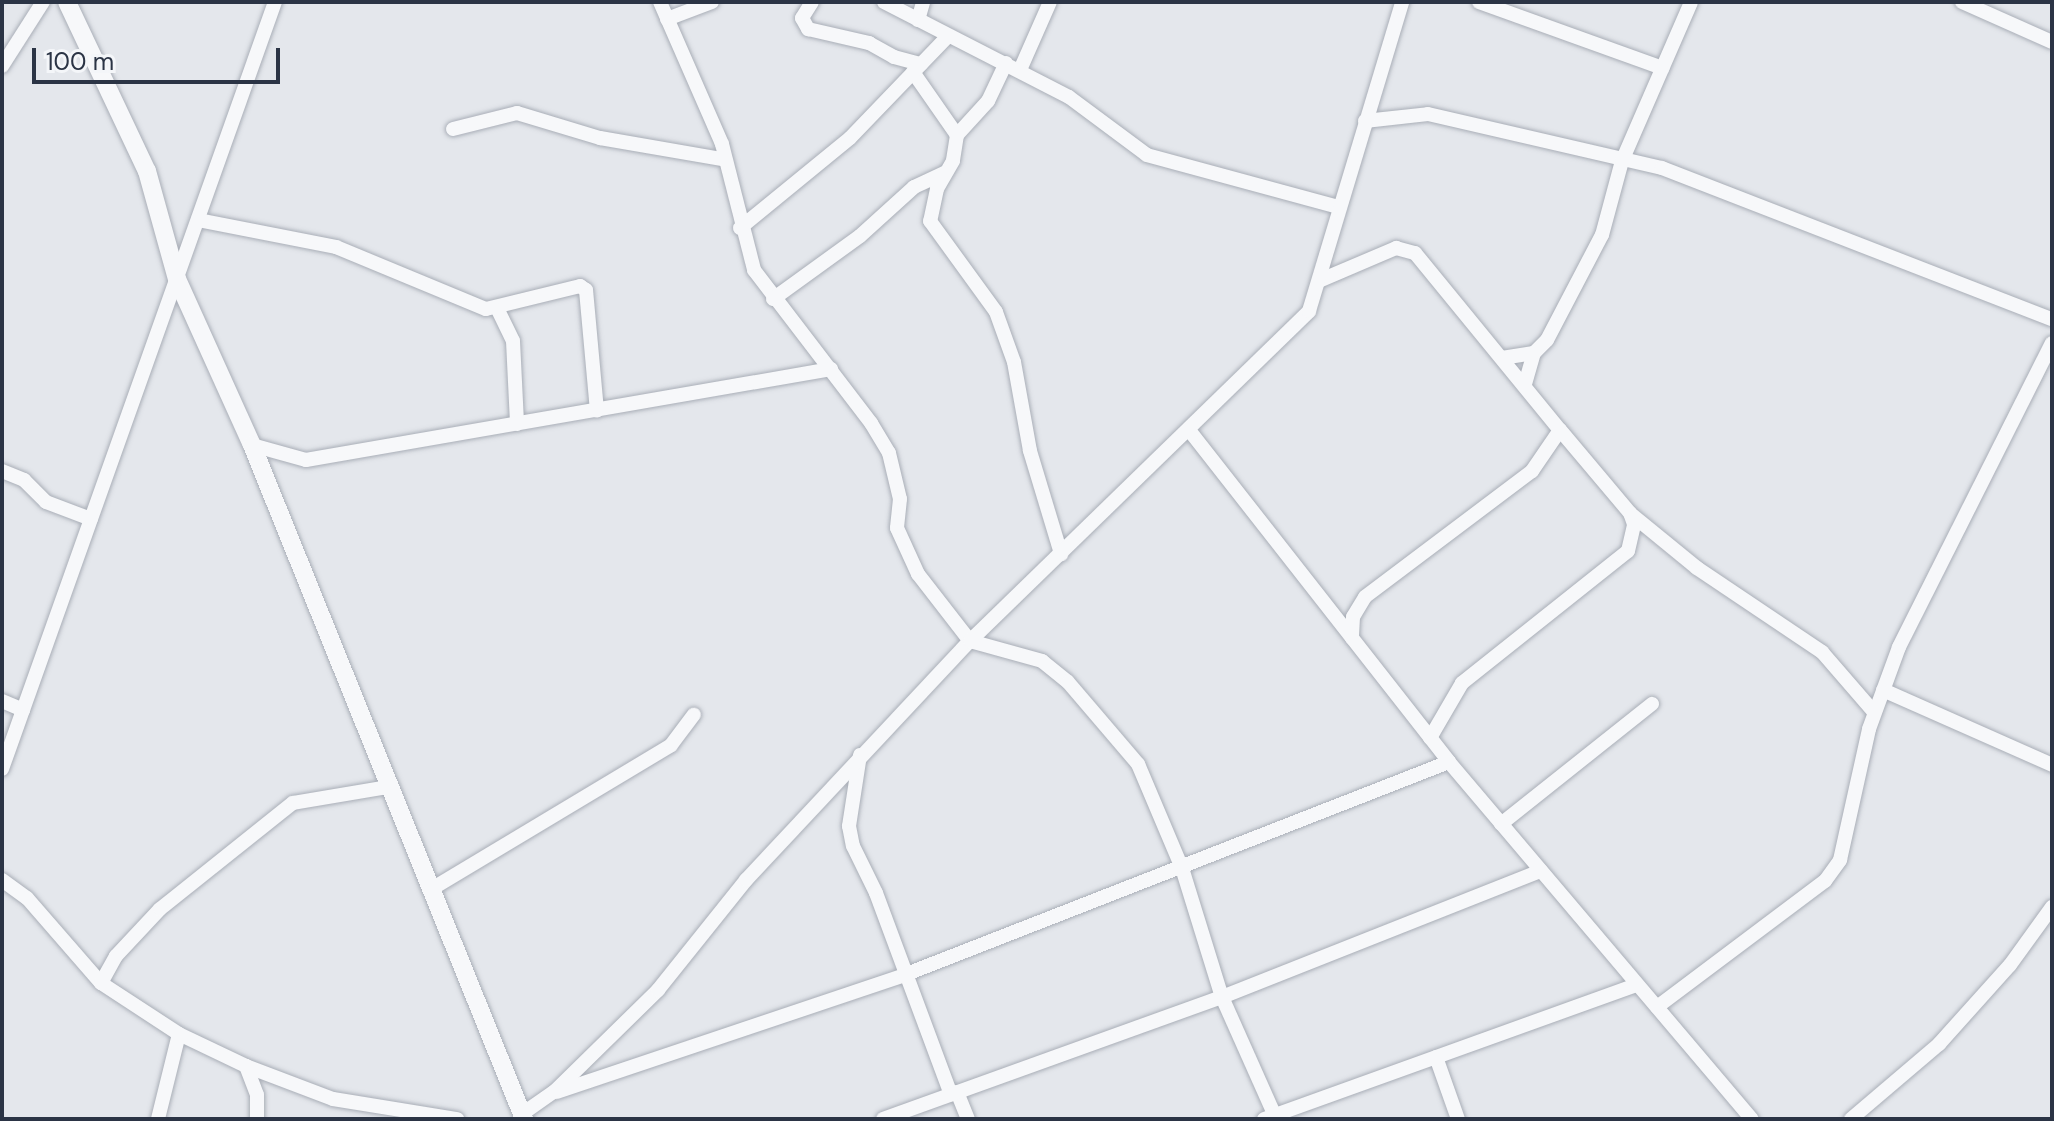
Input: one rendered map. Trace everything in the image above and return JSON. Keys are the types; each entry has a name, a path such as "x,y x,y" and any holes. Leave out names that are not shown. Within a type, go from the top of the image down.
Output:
{"street":[{"path":"2,66 43,2"},
{"path":"67,2 147,171 177,279 252,445 523,1117 554,1092 658,990 746,880 970,641 1189,430 1239,374 1291,331 1309,311 1321,280 1338,207 1402,2"},
{"path":"2,769 275,2"},
{"path":"660,2 707,103 722,159 733,181 740,228 754,270 773,299 831,369 889,453 900,499 901,542 918,574 970,641 1042,661 1068,682 1138,764 1182,868 1222,997 1269,1117 1637,985"},
{"path":"667,19 712,2"},
{"path":"812,2 802,18 808,29 869,43 917,68 957,135"},
{"path":"884,2 1069,97 1128,144 1162,162 1338,207"},
{"path":"918,20 923,2"},
{"path":"1020,70 1050,2"},
{"path":"1479,2 1662,68"},
{"path":"1525,384 1534,353 1547,340 1602,235 1622,161 1691,2"},
{"path":"1962,2 2052,42"},
{"path":"740,228 850,138 948,36"},
{"path":"1006,63 988,101 957,135 953,161 944,173 930,221 996,312 1014,362 1030,451 1061,554"},
{"path":"453,129 517,113 600,138 722,159"},
{"path":"1365,121 1428,114 1708,183 2052,319"},
{"path":"773,299 860,236 914,187 944,173"},
{"path":"198,220 336,247 498,310 580,286 586,290 597,410"},
{"path":"1321,280 1384,252 1405,248 1525,384 1630,513 1697,568 1822,652 1874,712"},
{"path":"498,310 513,341 517,424"},
{"path":"1657,1007 1834,869 1843,850 1874,712 1883,690 1990,461 2052,343"},
{"path":"1502,358 1534,353"},
{"path":"252,445 306,460 831,369"},
{"path":"1189,430 1449,762 1752,1119"},
{"path":"1352,638 1353,617 1365,597 1532,471 1560,430"},
{"path":"2,471 24,480 46,502 91,519"},
{"path":"1430,738 1462,683 1628,551 1634,524 1630,513"},
{"path":"1883,690 2052,765"},
{"path":"2,701 23,710"},
{"path":"1501,824 1652,704"},
{"path":"430,890 671,745 694,715"},
{"path":"860,755 849,826 904,975 968,1119"},
{"path":"554,1092 904,975 1449,762"},
{"path":"101,983 116,956 160,909 293,803 388,787"},
{"path":"883,1119 1222,997 1541,871"},
{"path":"2,880 27,898 101,983 179,1034 246,1066 333,1099 457,1119"},
{"path":"1851,1119 1939,1044 2010,965 2052,907"},
{"path":"158,1119 179,1034"},
{"path":"1436,1057 1458,1119"},
{"path":"246,1066 257,1095 257,1119"},
{"path":"1293,1108 1304,1119"}]}
